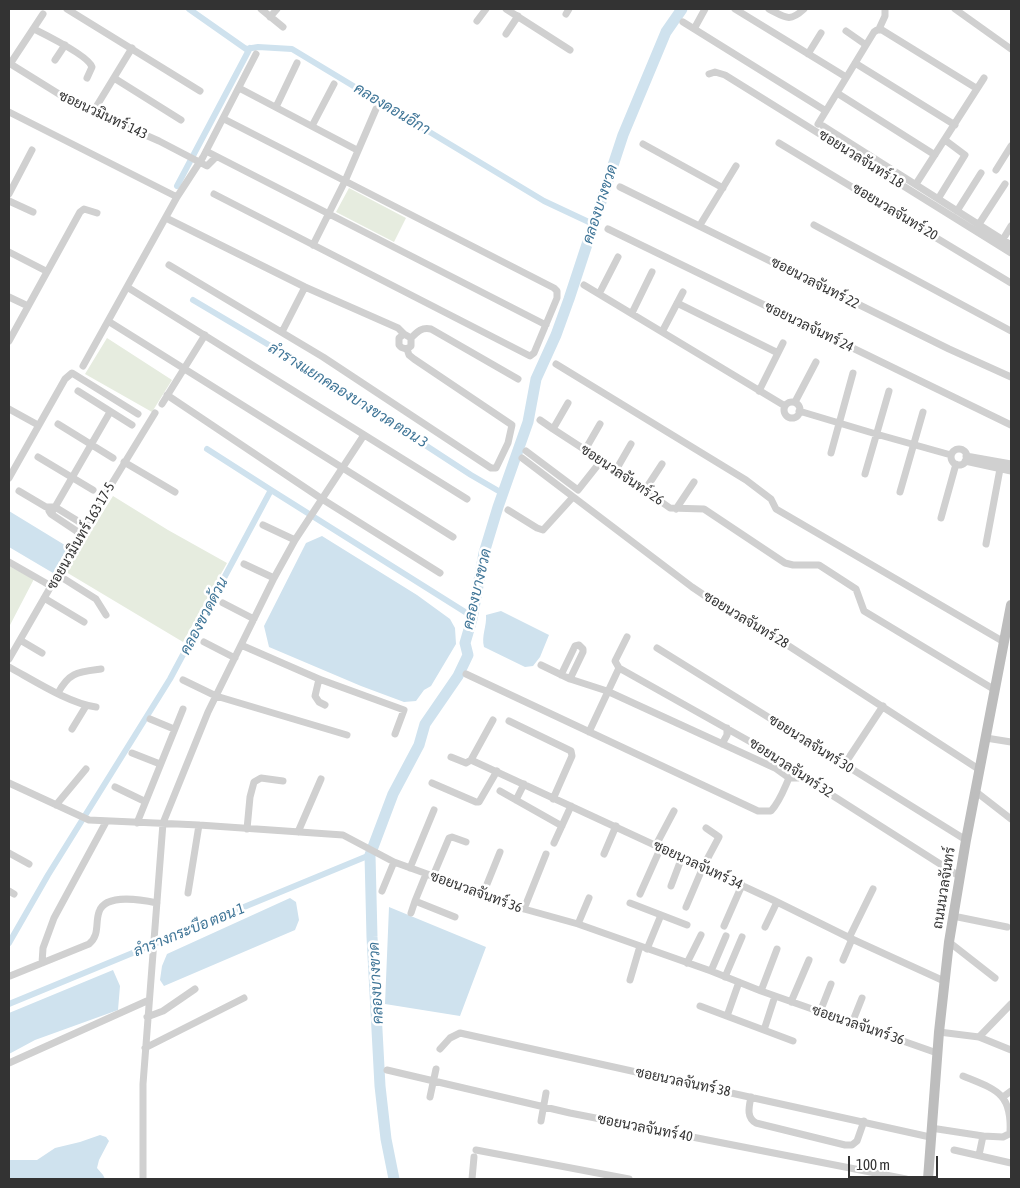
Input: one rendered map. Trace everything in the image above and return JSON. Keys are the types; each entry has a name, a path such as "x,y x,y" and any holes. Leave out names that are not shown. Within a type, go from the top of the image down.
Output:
{"main road":[{"name":"ถนนนวลจันทร์","path":"928,1179 937,1053 949,942 959,876 1011,605"}],"street":[{"path":"67,9 200,90"},
{"path":"261,9 283,27"},
{"path":"270,17 277,9"},
{"path":"477,21 486,9"},
{"path":"506,9 570,50"},
{"path":"694,29 705,9"},
{"path":"735,9 846,77"},
{"path":"769,9 790,18 796,16 804,9"},
{"path":"885,9 879,29 874,32 846,77 820,125 878,165 916,184 1011,245"},
{"path":"955,9 1011,49"},
{"path":"10,64 43,14"},
{"path":"506,34 518,16"},
{"path":"683,22 826,111"},
{"path":"34,29 92,64 87,78"},
{"path":"879,29 976,88"},
{"path":"846,31 866,45"},
{"path":"808,54 821,33"},
{"path":"55,60 65,46"},
{"path":"93,112 132,48"},
{"path":"83,366 177,198 224,119 256,54"},
{"path":"276,107 298,63"},
{"path":"855,63 955,124"},
{"name":"ซอยนวมินทร์ 143","path":"10,64 67,100 200,161"},
{"name":"ซอยนวลจันทร์ 18","path":"709,74 715,72 725,75 878,165 1011,253"},
{"path":"114,78 180,120"},
{"path":"916,184 984,78"},
{"path":"312,126 334,84"},
{"path":"239,88 357,150"},
{"path":"837,93 936,155"},
{"path":"313,245 345,181 376,109"},
{"path":"9,112 177,198"},
{"path":"214,194 530,356 533,356 557,298 557,291 554,288 224,119"},
{"path":"938,199 964,155 945,140"},
{"name":"ซอยนวลจันทร์ 20","path":"779,142 1011,283"},
{"path":"643,144 723,188"},
{"path":"996,170 1011,146"},
{"path":"9,194 32,150"},
{"path":"206,151 546,325"},
{"path":"200,161 208,166 216,157"},
{"path":"700,225 736,166"},
{"path":"957,211 981,172"},
{"path":"979,224 1005,184"},
{"name":"ซอยนวลจันทร์ 22","path":"620,187 949,349 1011,376"},
{"path":"9,201 33,212"},
{"path":"9,339 80,212 84,209 97,213"},
{"path":"166,218 305,287 398,328 411,338"},
{"path":"814,224 1011,331"},
{"path":"1005,236 1011,226"},
{"name":"ซอยนวลจันทร์ 24","path":"608,229 1011,425"},
{"path":"9,252 46,271"},
{"path":"599,294 618,257"},
{"path":"169,265 282,332 491,468 496,468 508,443 512,424 414,359 409,355 407,349"},
{"path":"632,313 652,272"},
{"path":"584,285 785,406"},
{"path":"127,287 467,499"},
{"path":"282,332 305,287"},
{"path":"662,332 683,292"},
{"path":"9,296 28,306"},
{"path":"678,303 778,353"},
{"path":"108,321 453,537"},
{"path":"407,349 411,346 411,338 420,330 425,328 431,329 518,379"},
{"path":"404,334 399,338 399,345 407,349"},
{"path":"162,404 205,335"},
{"path":"759,390 783,343"},
{"path":"795,402 816,362"},
{"path":"556,364 746,480 771,500 776,508 1004,642"},
{"path":"9,478 65,379 72,373 138,414"},
{"path":"831,453 853,373"},
{"path":"866,474 889,391"},
{"path":"78,392 132,426"},
{"path":"167,395 322,499 440,573"},
{"path":"789,402 795,402 799,406 800,411 795,417 789,417 785,414 785,406 789,402"},
{"path":"553,429 568,403"},
{"path":"9,409 38,424"},
{"path":"800,411 952,455"},
{"path":"53,511 110,412"},
{"path":"900,492 923,412"},
{"name":"ซอยนวมินทร์ 163 17-5","path":"9,659 124,462 156,413"},
{"name":"ซอยนวลจันทร์ 26","path":"540,420 670,508 704,510 785,563 793,565 819,565 856,589 864,610 995,690"},
{"path":"58,424 113,458"},
{"path":"584,450 600,424"},
{"path":"144,1179 143,1084 162,823 208,712 274,578 295,540 364,435"},
{"path":"616,470 631,444"},
{"path":"960,449 964,452 965,459 961,464 956,464 952,461 952,455 955,450 960,449"},
{"path":"526,451 578,490 601,460"},
{"path":"38,457 93,490"},
{"name":"ซอยนวลจันทร์ 28","path":"522,458 714,602 741,620 758,626 980,770"},
{"path":"965,459 1011,464"},
{"path":"965,459 1011,471"},
{"path":"124,462 175,492"},
{"path":"645,490 662,464"},
{"path":"941,518 956,464"},
{"path":"986,544 1000,469"},
{"path":"676,509 694,482"},
{"path":"19,491 53,511 86,526"},
{"path":"508,510 543,530 573,497"},
{"path":"53,511 81,534"},
{"path":"263,525 295,540"},
{"path":"9,562 51,586"},
{"path":"244,564 274,578"},
{"path":"58,575 96,599 106,615"},
{"path":"44,598 84,622"},
{"path":"223,603 254,619"},
{"path":"589,732 619,668 615,661 627,637"},
{"path":"20,640 42,653"},
{"path":"204,642 234,658"},
{"path":"241,645 319,679 404,710 395,734"},
{"path":"561,675 575,646 579,645 583,652 570,679"},
{"name":"ซอยนวลจันทร์ 30","path":"656,648 966,840"},
{"path":"541,665 570,679 607,691 775,768 789,778 805,778"},
{"path":"9,667 67,698 86,706 96,707"},
{"name":"ซอยนวลจันทร์ 32","path":"619,668 765,750 805,778 959,876"},
{"path":"58,692 64,680 68,677 100,669"},
{"path":"466,674 758,811 771,811 773,809 783,793 789,778"},
{"path":"319,679 315,696 319,702 325,705"},
{"path":"183,680 216,696 347,735"},
{"path":"72,730 86,706"},
{"path":"848,759 883,706"},
{"path":"137,823 144,801 183,709"},
{"path":"150,719 174,729"},
{"path":"471,760 493,720"},
{"path":"509,721 571,751 572,756 553,799"},
{"path":"722,744 727,735 727,728"},
{"path":"986,738 1011,742"},
{"path":"132,753 160,764"},
{"name":"ซอยนวลจันทร์ 34","path":"451,757 466,763 471,760 524,784 944,981"},
{"path":"56,805 86,768"},
{"path":"432,783 479,802 497,772"},
{"path":"247,829 250,797 254,782 261,778 283,781"},
{"path":"298,832 321,779"},
{"name":"ซอยนวลจันทร์ 36","path":"9,783 89,820 343,835 394,862 429,875 524,909 578,924 687,962 791,1002 937,1053"},
{"path":"516,800 524,784"},
{"path":"115,787 144,801"},
{"path":"500,791 562,826"},
{"path":"976,791 1011,819"},
{"path":"554,842 571,806"},
{"path":"410,868 434,810"},
{"path":"640,894 658,846 674,811"},
{"path":"42,963 43,948 54,918 106,822"},
{"path":"188,893 198,825"},
{"path":"604,854 616,826"},
{"path":"686,907 719,836 706,828"},
{"path":"411,913 415,901 449,838 452,837 466,842"},
{"path":"483,894 500,852"},
{"path":"9,853 29,864"},
{"path":"524,909 546,854"},
{"path":"671,886 682,857"},
{"path":"382,891 394,862"},
{"path":"724,926 742,886"},
{"path":"843,960 850,938 873,889"},
{"path":"578,924 589,898"},
{"path":"10,976 92,941 96,935 100,910 103,906 120,899 157,903"},
{"path":"415,901 455,917"},
{"path":"765,927 777,902"},
{"path":"630,903 687,925"},
{"path":"630,980 643,947 661,915"},
{"path":"953,916 1007,927"},
{"path":"687,962 701,935"},
{"path":"711,971 726,936"},
{"path":"725,977 742,937"},
{"path":"949,942 995,978"},
{"path":"761,991 777,949"},
{"path":"791,1002 809,960"},
{"path":"727,1016 739,982"},
{"path":"820,1012 831,984"},
{"path":"148,1017 163,1011 195,989"},
{"path":"764,1030 775,996"},
{"path":"145,1048 244,998"},
{"path":"852,1023 862,998"},
{"path":"9,1063 149,1000"},
{"path":"979,1037 1011,1004"},
{"path":"700,1006 793,1042"},
{"path":"939,1032 979,1037 1011,1050"},
{"name":"ซอยนวลจันทร์ 38","path":"440,1049 450,1038 460,1033 864,1121 931,1132 1003,1137 1011,1133"},
{"name":"ซอยนวลจันทร์ 40","path":"387,1070 543,1107 906,1179"},
{"path":"430,1097 436,1070"},
{"path":"963,1076 994,1089 1003,1097 1011,1116 1011,1133"},
{"path":"1003,1097 1011,1091"},
{"path":"540,1121 546,1093"},
{"path":"751,1097 749,1115 756,1123 845,1145 852,1145 857,1141 864,1121"},
{"path":"979,1156 983,1136"},
{"path":"954,1150 1011,1164"},
{"path":"472,1179 475,1154 629,1179"}],"shaded area":[{"path":"349,188 406,218 394,242 336,212"},
{"path":"107,338 172,380 152,412 85,374"},
{"path":"113,496 227,563 183,642 66,572"},
{"path":"9,566 34,579 9,627"}],"water":[{"path":"9,511 68,547 53,573 9,547"},
{"path":"322,536 417,595 450,619 455,628 456,644 431,686 424,690 416,701 404,702 269,647 264,626 306,543"},
{"path":"501,611 549,635 540,657 533,666 525,667 484,647 486,615"},
{"path":"290,898 296,902 299,920 295,930 164,986 160,980 162,966 167,954"},
{"path":"389,907 486,947 460,1016 385,1004"},
{"path":"113,970 120,986 118,1010 35,1040 9,1054 9,1013"},
{"path":"100,1135 106,1137 109,1141 97,1168 105,1179 9,1179 9,1160 37,1160 55,1148"}],"waterway":[{"name":"คลองดอนอีกา","path":"189,9 246,49 258,47 292,49 544,201 593,224"},
{"name":"คลองบางขวด","path":"394,1179 386,1139 380,1086 372,937 370,855 393,794 419,745 425,724 458,676 468,655 465,643 472,619 484,553 528,422 536,379 556,335 569,299 623,135 666,32 682,9"},
{"path":"177,186 250,48"},
{"name":"ลำรางแยกคลองบางขวด ตอน 3","path":"193,300 301,364 471,475 502,493"},
{"path":"207,449 271,490"},
{"name":"คลองขวดด้วน","path":"9,943 48,875 170,679 271,490 473,617"},
{"name":"ลำรางกระบือ ตอน 1","path":"9,1004 370,855"}]}
